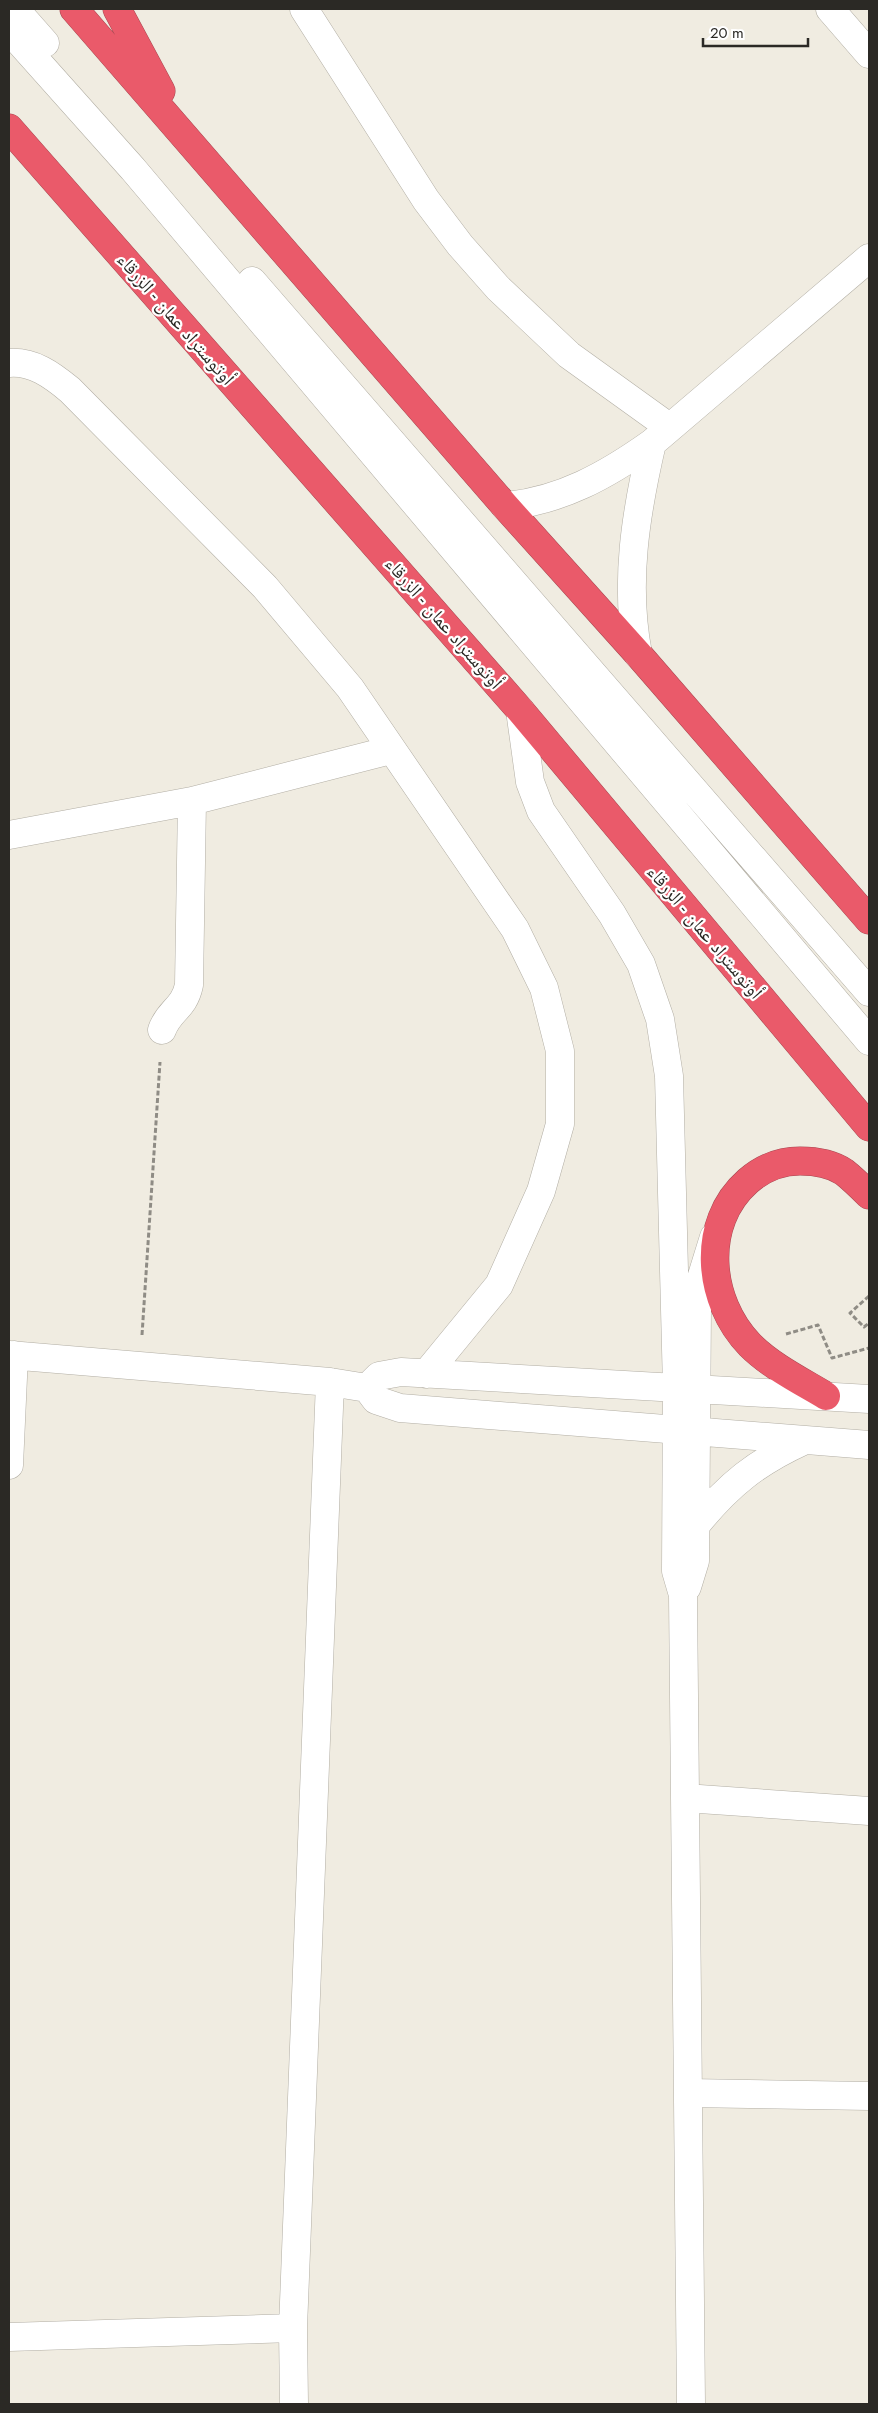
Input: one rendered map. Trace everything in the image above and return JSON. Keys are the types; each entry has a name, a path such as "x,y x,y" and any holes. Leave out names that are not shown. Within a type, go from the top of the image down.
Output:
{"highway":[{"path":"74,9 505,506 864,910"},
{"path":"117,9 184,135"},
{"name":"أوتوستراد عمان - الزرقاء","path":"9,128 520,710 869,1127"},
{"path":"826,1396 776,1365 750,1345 730,1318 718,1287 715,1253 717,1230 725,1209 738,1190 760,1171 787,1161 815,1161 843,1171 869,1196"}],"street":[{"path":"15,9 869,992"},
{"path":"304,9 426,200 460,245 498,288 569,355 660,435"},
{"path":"830,9 869,54"},
{"path":"9,30 139,177 869,1041"},
{"path":"505,506 536,502 593,481 623,463 660,435 869,258"},
{"path":"9,363 30,365 52,374 265,587 350,688 514,929 544,988 560,1051 560,1124 541,1192 500,1285 426,1374"},
{"path":"638,654 632,623 631,578 634,532 660,435"},
{"path":"520,710 530,782 540,811 612,914 641,964 660,1019 669,1076 687,1388 686,1430 676,1571 682,1595 686,1798 691,2404"},
{"path":"9,835 192,801 391,750"},
{"path":"162,1030 165,1021 184,1002 189,985 192,801"},
{"path":"687,1388 700,1279 707,1254 717,1230"},
{"path":"9,1465 11,1355 330,1382 367,1388 376,1400 400,1408 869,1445"},
{"path":"367,1388 378,1376 388,1374 426,1374 869,1399"},
{"path":"294,2404 294,2328 330,1382"},
{"path":"682,1595 690,1581 695,1561 696,1525 686,1430"},
{"path":"696,1525 718,1498 744,1474 773,1455 805,1440"},
{"path":"686,1798 869,1811"},
{"path":"688,2093 869,2096"},
{"path":"9,2337 294,2328"}],"path":[{"path":"140,1366 162,1030"},
{"path":"869,1296 850,1313 864,1327 869,1323"},
{"path":"750,1345 818,1325 832,1358 869,1348"}]}
